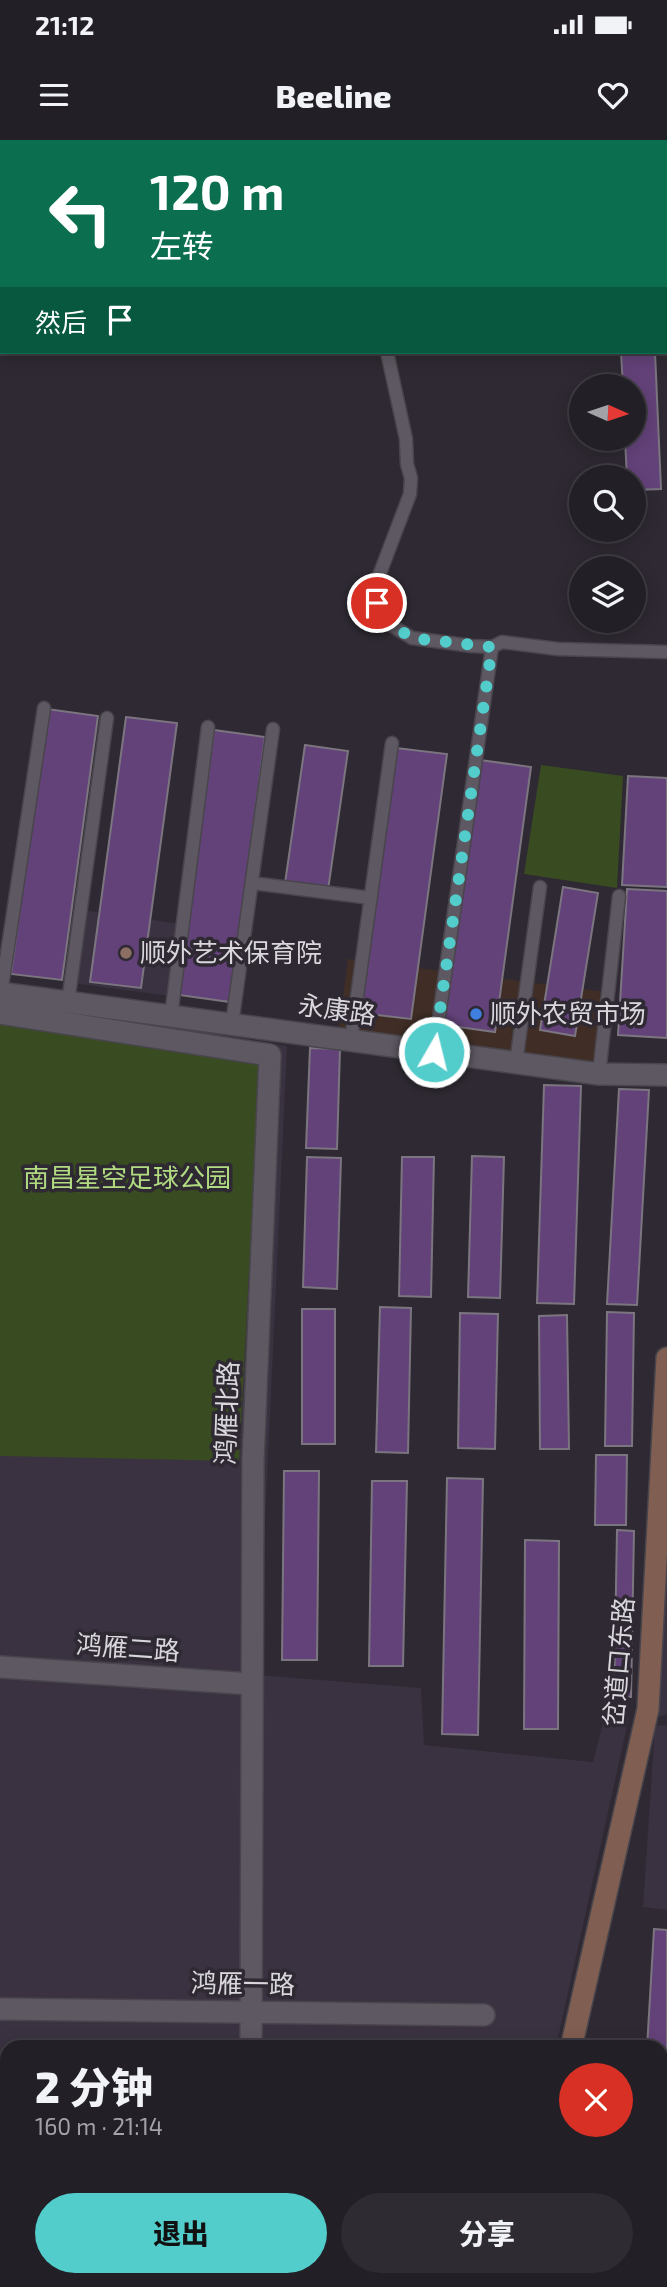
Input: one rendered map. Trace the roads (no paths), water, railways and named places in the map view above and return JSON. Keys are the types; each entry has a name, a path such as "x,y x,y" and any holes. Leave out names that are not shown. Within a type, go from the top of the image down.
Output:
{"street":[{"name":"永康路","path":"0,993 599,1074 667,1075"},
{"name":"鸿雁北路","path":"0,1013 270,1055 253,1461 251,2040"},
{"name":"岔道口东路","path":"573,2040 648,1709 667,1358"},
{"name":"鸿雁二路","path":"0,1667 252,1684"},
{"name":"鸿雁一路","path":"0,2009 485,2015"}],"lane":[{"path":"387,354 407,439 411,478 410,494 377,582 381,618 412,638 492,647 502,642 558,649 667,652"},
{"path":"434,1052 492,647"},
{"path":"0,993 44,708"},
{"path":"68,1002 107,718"},
{"path":"171,1016 208,727"},
{"path":"232,1024 273,729"},
{"path":"351,1040 392,743"},
{"path":"252,883 371,898"},
{"path":"516,1063 540,887"},
{"path":"599,1074 619,896"}],"place":[{"name":"顺外艺术保育院","path":"126,953"},
{"name":"顺外农贸市场","path":"476,1014"}],"park label":[{"name":"南昌星空足球公园","path":"127,1178"}]}
